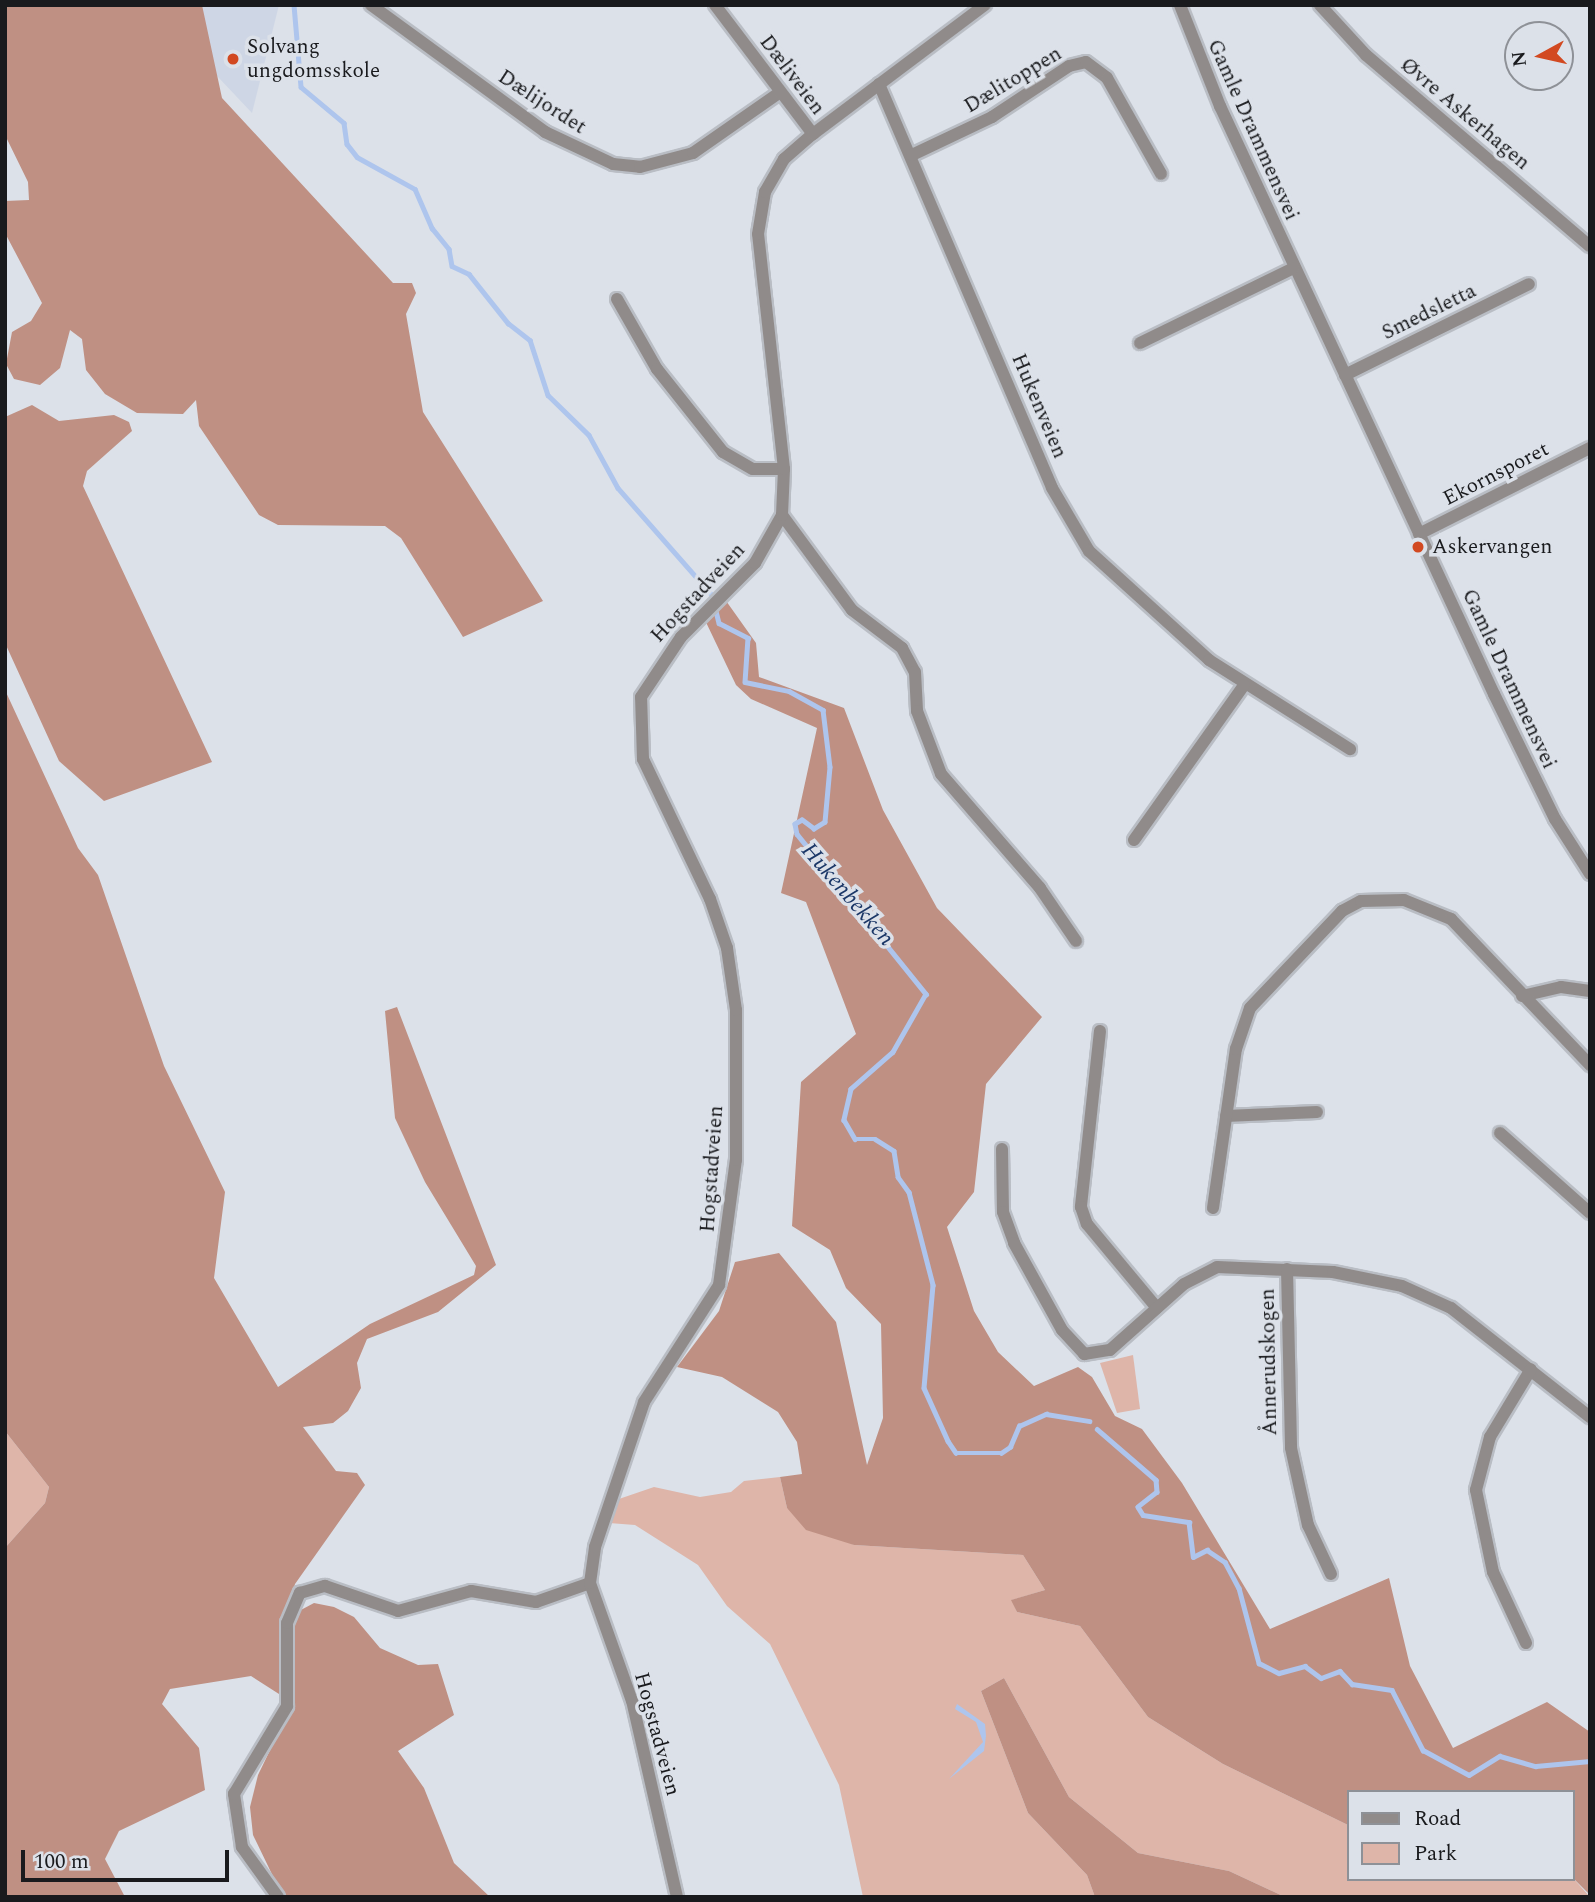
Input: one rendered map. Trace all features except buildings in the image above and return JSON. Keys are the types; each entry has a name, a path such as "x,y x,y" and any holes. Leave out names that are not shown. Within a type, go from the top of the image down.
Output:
{"street":[{"name":"Dælijordet","path":"371,5 545,132 613,164 640,167 693,153 779,93"},
{"name":"Dæliveien","path":"715,5 779,93 813,134"},
{"name":"Hogstadveien","path":"677,1897 632,1701 590,1583 595,1547 644,1402 707,1313 730,1229 736,1024 727,948 643,759 638,726 650,675 755,563 782,515 784,469 760,210 784,159 878,84 985,5"},
{"name":"Gamle Drammensvei","path":"1180,5 1294,268 1537,785 1590,874"},
{"name":"Øvre Askerhagen","path":"1320,5 1366,55 1590,246"},
{"name":"Dælitoppen","path":"912,155 992,117 1069,66 1086,62 1107,78 1161,174"},
{"name":"Hukenveien","path":"878,84 912,155 1073,527 1131,593 1244,685 1350,749"},
{"path":"1140,343 1294,268"},
{"name":"Smedsletta","path":"1345,375 1530,284"},
{"path":"617,299 657,369 723,452 752,469 784,469"},
{"name":"Ekornsporet","path":"1419,534 1590,448"},
{"path":"782,515 852,610 890,637 911,662 917,711 940,774 1040,888 1076,941"},
{"path":"1134,840 1244,685"},
{"path":"1213,1208 1226,1116 1250,1008 1351,905 1386,898 1434,910 1468,935 1522,996 1590,1065"},
{"path":"1522,996 1561,987 1590,991"},
{"path":"1100,1031 1081,1207 1087,1224 1157,1308"},
{"path":"1226,1116 1317,1112"},
{"path":"1500,1133 1590,1213"},
{"name":"Ånnerudskogen","path":"1002,1149 1003,1212 1014,1243 1075,1348 1096,1355 1110,1350 1157,1308 1217,1267 1287,1269 1368,1278 1426,1295 1531,1370 1590,1417"},
{"name":"Ånnerudskogen","path":"1287,1269 1291,1448 1308,1525 1331,1574"},
{"path":"1526,1643 1493,1572 1476,1490 1500,1415 1531,1370"},
{"path":"278,1897 242,1847 234,1794 287,1706 287,1623 300,1593 325,1586 398,1611 471,1591 536,1602 590,1583"}],"shaded area":[{"path":"5,5 202,5 222,98 393,283 412,283 416,293 406,314 423,412 543,601 463,637 401,538 385,526 278,525 259,515 199,426 196,400 183,414 137,413 105,394 86,370 82,339 70,330 60,368 40,385 14,379 6,364 12,332 31,321 42,303 5,233 5,201 29,200 28,182 5,135"},
{"name":"Solvang ungdomsskole","path":"279,5 252,113 151,6"},
{"path":"32,405 59,421 114,415 129,422 132,431 87,471 83,486 212,762 104,801 59,761 5,643 5,417"},
{"path":"724,598 756,643 759,677 844,708 883,810 937,908 1042,1017 986,1084 974,1192 947,1227 974,1311 998,1352 1034,1386 1078,1367 1092,1377 1115,1416 1142,1429 1182,1483 1270,1629 1389,1578 1410,1666 1453,1748 1547,1702 1590,1732 1590,1895 1574,1879 1574,1790 1346,1790 1346,1824 1223,1764 1148,1717 1080,1626 1017,1612 1011,1600 1045,1590 1023,1555 854,1545 806,1530 787,1508 780,1477 802,1474 797,1442 778,1412 722,1377 677,1367 719,1311 735,1262 779,1253 836,1322 867,1465 883,1418 881,1324 846,1288 830,1250 792,1226 801,1082 856,1034 806,902 781,893 817,728 751,699 736,685 703,616"},
{"path":"5,690 78,848 98,875 164,1066 225,1192 214,1278 278,1387 370,1324 474,1275 476,1266 425,1182 395,1118 385,1011 397,1007 496,1265 438,1312 367,1339 357,1363 361,1388 348,1411 333,1423 303,1427 336,1471 357,1473 365,1485 295,1584 289,1606 299,1611 314,1603 334,1607 354,1617 380,1648 418,1665 438,1664 454,1715 398,1751 424,1788 454,1863 490,1897 283,1897 253,1835 250,1807 258,1775 289,1711 279,1694 251,1676 170,1689 162,1704 199,1748 205,1790 119,1831 105,1859 125,1897 5,1897 5,1548 45,1503 49,1487 5,1431"},
{"path":"1004,1678 1069,1797 1138,1853 1229,1871 1285,1897 1095,1897 1087,1875 1028,1813 981,1691"}],"green space":[{"path":"1133,1355 1140,1409 1117,1413 1100,1363"},
{"path":"5,1431 49,1487 45,1503 5,1548"},
{"path":"780,1477 787,1508 854,1545 1023,1555 1045,1590 1012,1600 1017,1612 1080,1626 1148,1717 1223,1764 1346,1824 1346,1881 1574,1879 1590,1897 1285,1897 1229,1871 1138,1853 1069,1797 1004,1678 981,1691 1028,1813 1087,1875 1095,1897 863,1897 839,1785 770,1644 727,1606 698,1565 635,1525 609,1523 616,1500 654,1487 700,1497 731,1492 744,1481"}],"water":[{"path":"957,1704 985,1724 986,1736 984,1751 949,1779 983,1742 976,1722 955,1709"}],"waterway":[{"name":"Hukenbekken","path":"294,5 301,87 344,123 347,144 357,157 415,189 432,228 449,249 452,266 469,274 508,323 530,340 548,395 589,435 618,488 712,595 719,623 748,638 745,682 789,691 823,710 830,767 825,822 814,829 802,820 795,824 797,834 926,994 893,1052 851,1089 844,1120 855,1139 875,1139 894,1151 898,1177 909,1192 933,1285 924,1388 948,1441 956,1453 1001,1453 1010,1447 1019,1426 1046,1414 1089,1421"},
{"name":"Hukenbekken","path":"1097,1429 1156,1480 1157,1492 1138,1507 1143,1515 1189,1522 1193,1557 1207,1550 1225,1562 1239,1588 1259,1663 1279,1673 1305,1666 1321,1678 1340,1671 1352,1684 1392,1690 1423,1750 1469,1775 1500,1756 1536,1766 1590,1761"}],"place":[{"name":"Solvang ungdomsskole","path":"233,59"},
{"name":"Askervangen","path":"1418,547"}]}
